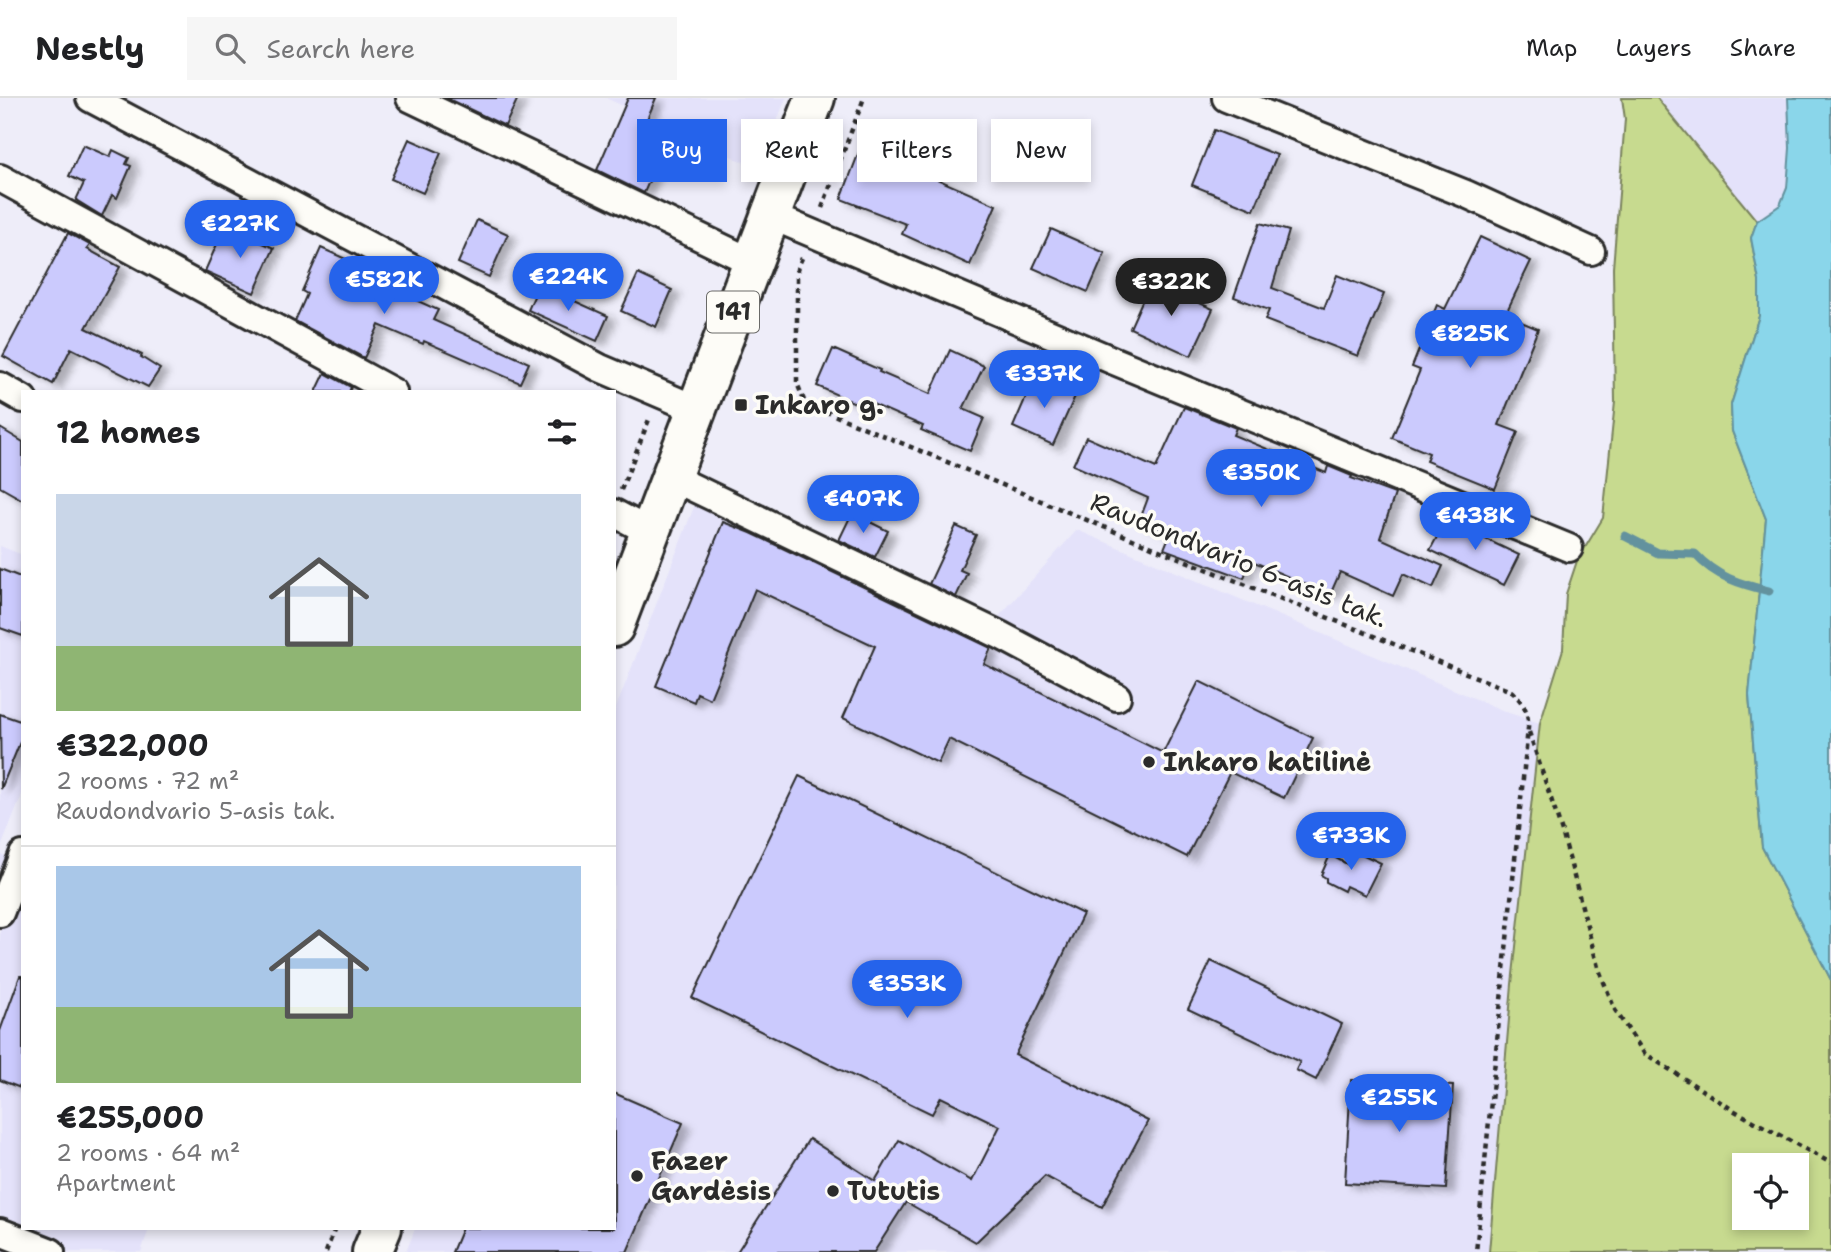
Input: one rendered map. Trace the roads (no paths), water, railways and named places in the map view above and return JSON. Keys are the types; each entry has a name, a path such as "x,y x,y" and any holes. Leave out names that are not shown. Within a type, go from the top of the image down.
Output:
{"main road":[{"name":"141","path":"616,622 815,98"},
{"path":"372,1252 381,1230"}],"street":[{"path":"90,98 600,368 696,410"},
{"path":"410,98 752,262"},
{"path":"1226,98 1466,194 1591,251"},
{"path":"0,177 389,390"},
{"path":"769,215 1569,548"},
{"path":"0,386 21,398"},
{"path":"671,477 1000,635 1117,697"},
{"path":"617,504 650,532"},
{"path":"0,913 21,860"},
{"path":"0,1232 51,1252"}],"water":[{"path":"1788,98 1831,98 1831,980 1762,847 1749,695 1766,519 1732,431 1731,405 1759,316 1759,281 1751,238 1757,221 1780,205 1787,188 1790,148"}],"waterway":[{"path":"1625,536 1658,553 1695,554 1711,569 1748,586 1769,591"}],"place":[{"name":"Inkaro g.","path":"741,405"},
{"name":"Inkaro katilinė","path":"1149,762"},
{"name":"Fazer Gardėsis","path":"637,1176"},
{"name":"Tututis","path":"833,1191"}]}
